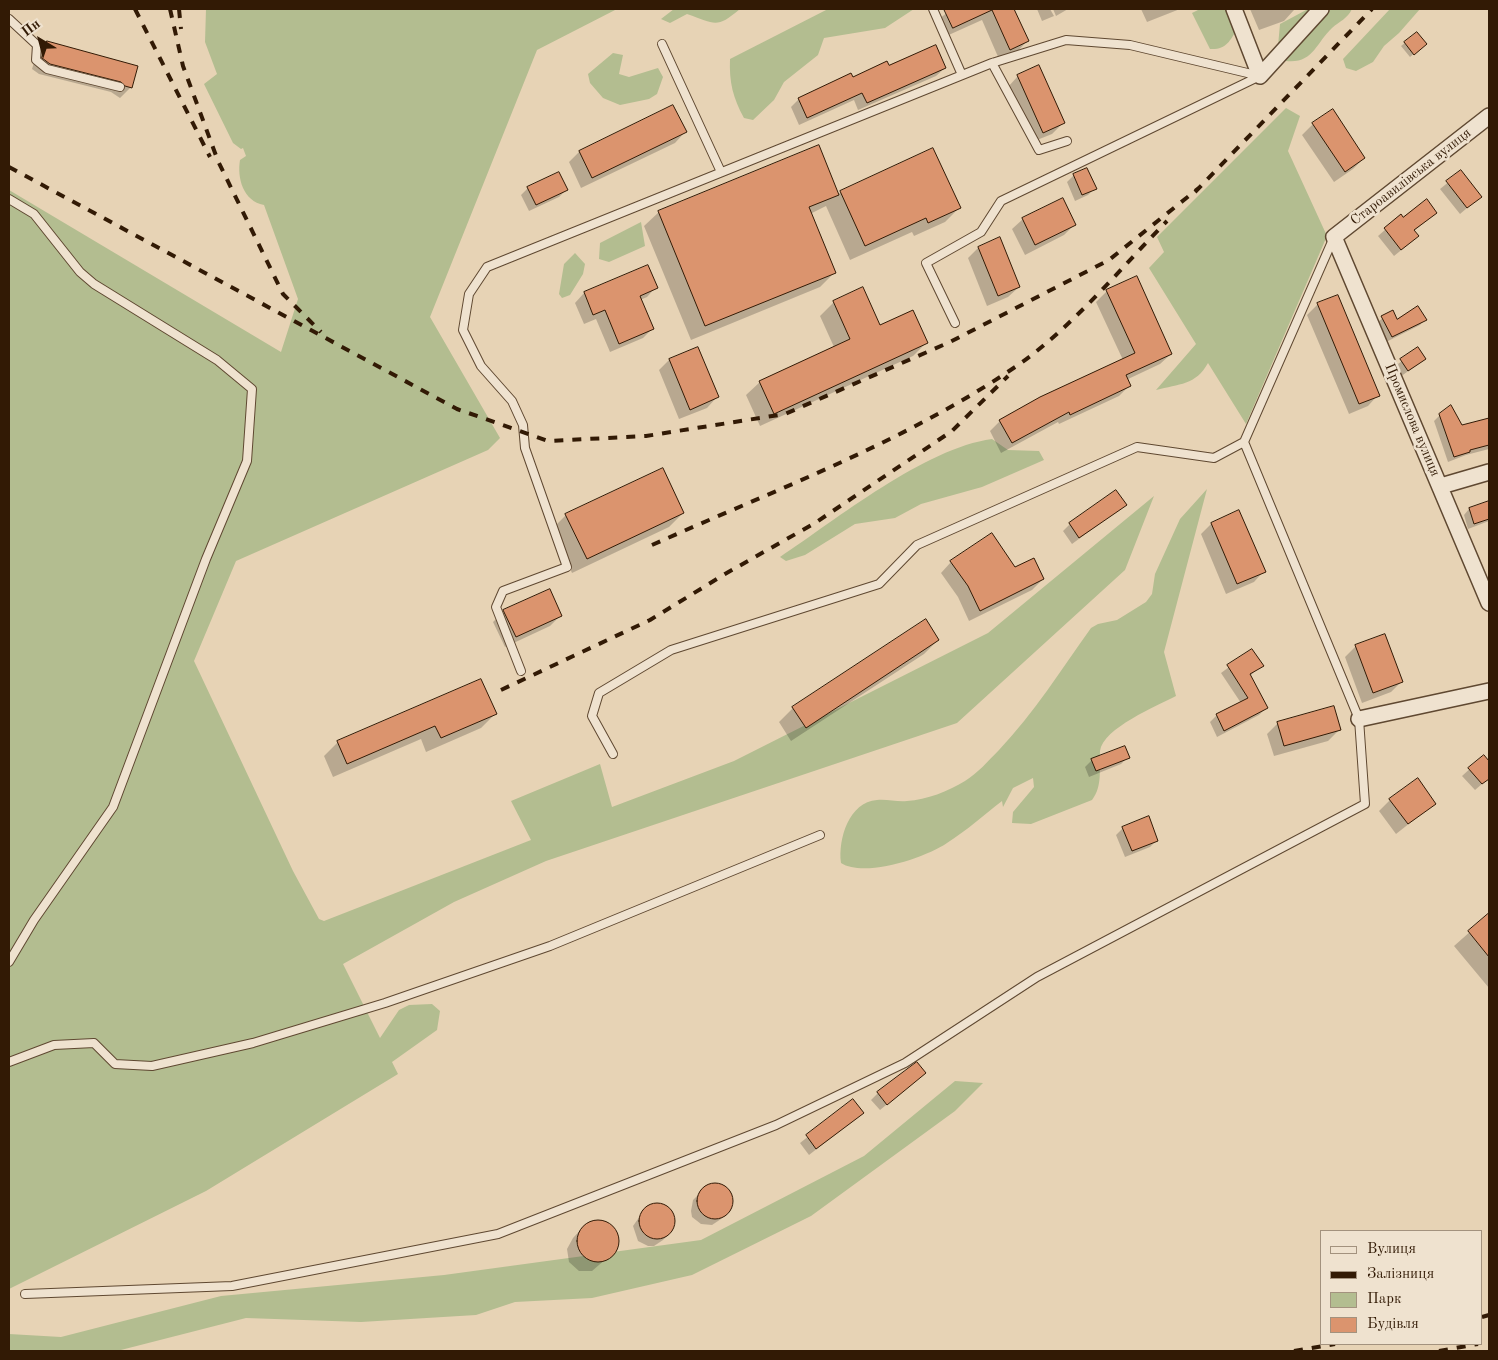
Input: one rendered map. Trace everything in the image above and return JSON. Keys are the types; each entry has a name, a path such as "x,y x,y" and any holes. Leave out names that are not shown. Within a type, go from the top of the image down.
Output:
{"street":[{"path":"1234,9 1260,76 1321,9"},
{"name":"Староавилівська вулиця","path":"1334,237 1489,116"},
{"name":"Промислова вулиця","path":"1334,237 1489,603"},
{"path":"1440,486 1489,472"},
{"path":"1359,719 1489,691"}],"lane":[{"path":"933,9 962,75"},
{"path":"9,20 37,45 36,60 47,69 120,87"},
{"path":"521,670 496,607 503,592 567,567 525,448 523,425 516,408 512,400 482,366 464,330 469,294 487,268 992,63 1066,40 1130,46 1260,76"},
{"path":"662,44 721,172"},
{"path":"992,63 1039,150 1067,141"},
{"path":"955,323 926,262 981,232 1001,201 1260,76"},
{"path":"9,199 34,214 80,272 94,284 217,360 252,389 247,461 206,559 113,807 34,920 9,962"},
{"path":"613,754 592,716 599,693 671,650 879,584 917,545 1137,447 1214,458 1244,442 1334,237"},
{"path":"25,1294 232,1286 498,1234 776,1125 905,1064 1037,977 1366,804 1359,719 1244,442"},
{"path":"9,1062 54,1045 94,1043 115,1064 152,1066 253,1043 385,1003 550,946 820,835"}],"green space":[{"path":"206,9 617,9 537,50 430,317 500,438 488,450 236,561 194,661 293,871 319,919 324,921 531,840 511,801 600,764 612,807 734,761 988,633 1154,496 1125,570 957,723 546,861 454,902 343,964 380,1038 399,1010 409,1005 432,1004 440,1011 437,1030 392,1062 398,1074 206,1191 9,1289 9,190 281,352 298,299 264,205 251,199 243,188 239,167 240,160 246,156 243,148 241,149 233,143 204,84 217,74 205,42"},
{"path":"674,9 740,9 726,20 715,23 687,14 670,23 661,19"},
{"path":"828,9 914,9 885,28 824,38 818,55 784,82 774,100 753,120 744,118 732,90 730,59"},
{"path":"1200,9 1234,9 1237,29 1230,41 1224,46 1210,49 1192,13"},
{"path":"1308,9 1352,9 1346,18 1332,28 1308,56 1295,61 1286,61 1278,46 1280,24"},
{"path":"1390,9 1420,9 1399,33 1384,46 1373,62 1356,71 1346,68 1343,59"},
{"path":"613,53 623,55 619,74 629,77 658,68 663,77 657,94 649,99 620,105 603,98 590,83 588,74"},
{"path":"1286,108 1300,116 1288,151 1327,236 1246,424 1208,363 1198,376 1192,380 1156,390 1196,344 1149,268 1164,252 1157,237"},
{"path":"641,222 645,246 609,262 599,259 600,243"},
{"path":"575,253 585,264 583,274 570,295 562,298 559,294 564,264"},
{"path":"992,439 1008,450 1039,451 1044,460 982,487 921,504 895,518 855,524 805,555 786,561 780,557 854,505 911,470 966,445"},
{"path":"1207,489 1164,652 1176,696 1120,726 1103,742 1100,751 1098,789 1092,800 1031,824 1012,823 1013,812 1034,787 1033,778 1013,788 1003,807 1002,801 954,838 924,855 879,867 851,867 841,863 841,843 847,823 859,807 867,802 877,800 907,801 930,797 970,778 1012,736 1047,691 1091,628 1098,624 1117,620 1146,602 1152,594 1155,574 1180,519"},
{"path":"955,1081 983,1083 955,1111 811,1216 692,1275 592,1298 515,1302 476,1315 361,1322 246,1318 117,1351 9,1351 9,1334 61,1337 221,1296 444,1275 701,1240 864,1156"}],"building":[{"path":"944,9 1014,9 1029,41 1010,50 992,10 953,28"},
{"path":"1417,32 1427,44 1414,55 1404,42"},
{"path":"47,41 138,66 132,88 125,86 121,82 50,64 42,58"},
{"path":"936,45 946,68 867,103 862,93 807,118 798,98 851,73 853,77 887,61 889,65"},
{"path":"1039,65 1065,123 1043,133 1017,75"},
{"path":"673,105 687,132 592,178 579,151"},
{"path":"1333,109 1365,158 1345,172 1312,123"},
{"path":"819,145 839,195 809,207 836,273 705,326 658,211"},
{"path":"933,148 961,208 928,223 926,218 865,246 840,191"},
{"path":"1087,168 1097,189 1082,195 1073,174"},
{"path":"1461,170 1482,197 1467,208 1446,181"},
{"path":"559,172 568,190 536,205 527,187"},
{"path":"1063,198 1076,225 1035,245 1022,218"},
{"path":"1427,199 1437,213 1414,230 1419,236 1401,250 1384,228 1401,214 1403,217"},
{"path":"1000,237 1020,287 998,296 978,247"},
{"path":"648,265 658,288 640,296 654,329 619,344 605,310 593,315 584,292"},
{"path":"1137,276 1172,354 1126,375 1131,386 1070,415 1069,412 1012,443 999,420 1040,397 1135,353 1106,290"},
{"path":"863,287 880,325 913,310 928,343 774,414 759,381 850,339 833,301"},
{"path":"1338,295 1380,396 1359,404 1317,303"},
{"path":"1418,306 1427,320 1392,337 1381,316 1393,310 1397,319"},
{"path":"698,347 719,397 690,410 669,359"},
{"path":"1418,347 1426,359 1408,371 1400,359"},
{"path":"1451,405 1462,425 1489,418 1489,445 1454,457 1439,414"},
{"path":"663,468 684,513 587,559 565,514"},
{"path":"1116,490 1127,505 1079,538 1069,523"},
{"path":"1489,501 1489,519 1474,524 1469,508"},
{"path":"1239,510 1266,572 1237,584 1211,523"},
{"path":"992,533 1015,567 1034,558 1044,579 980,611 968,586 950,561"},
{"path":"550,589 562,616 516,637 503,610"},
{"path":"926,619 939,640 806,728 792,707"},
{"path":"1385,634 1403,682 1373,693 1355,645"},
{"path":"1252,649 1264,666 1250,674 1268,708 1224,731 1216,714 1248,698 1227,665"},
{"path":"481,679 497,714 441,738 435,726 347,764 337,741"},
{"path":"1334,706 1341,730 1284,746 1277,722"},
{"path":"1125,746 1130,758 1096,771 1091,759"},
{"path":"1484,755 1489,761 1489,779 1482,784 1468,768"},
{"path":"1418,778 1436,804 1408,824 1389,799"},
{"path":"1149,816 1158,841 1132,851 1122,827"},
{"path":"1489,913 1489,957 1468,931"},
{"path":"917,1062 926,1073 887,1105 877,1092"},
{"path":"853,1099 864,1113 816,1149 806,1135"},
{"path":"715,1183 722,1184 728,1188 732,1194 732,1208 728,1214 722,1218 715,1219 708,1218 702,1214 698,1208 697,1201 698,1194 702,1188 708,1184"},
{"path":"657,1203 664,1204 670,1208 674,1214 674,1228 670,1234 664,1238 657,1239 650,1238 644,1234 640,1228 639,1221 640,1214 644,1208 650,1204"},
{"path":"598,1220 613,1226 619,1241 613,1256 598,1262 583,1256 577,1241 583,1226"}],"railway":[{"path":"135,9 210,157"},
{"path":"170,9 183,66 218,161 283,294 321,332"},
{"path":"179,9 181,29"},
{"path":"1195,192 1372,9"},
{"path":"9,167 457,409 548,441 646,436 785,414 950,342 1109,260 1200,187"},
{"path":"652,545 888,440 978,391 1021,363 1059,332 1167,221"},
{"path":"501,690 650,620 725,574 815,523 952,431 1008,376"},
{"path":"1483,1317 1489,1315"},
{"path":"1294,1351 1329,1345"},
{"path":"1439,1351 1472,1345"}]}
